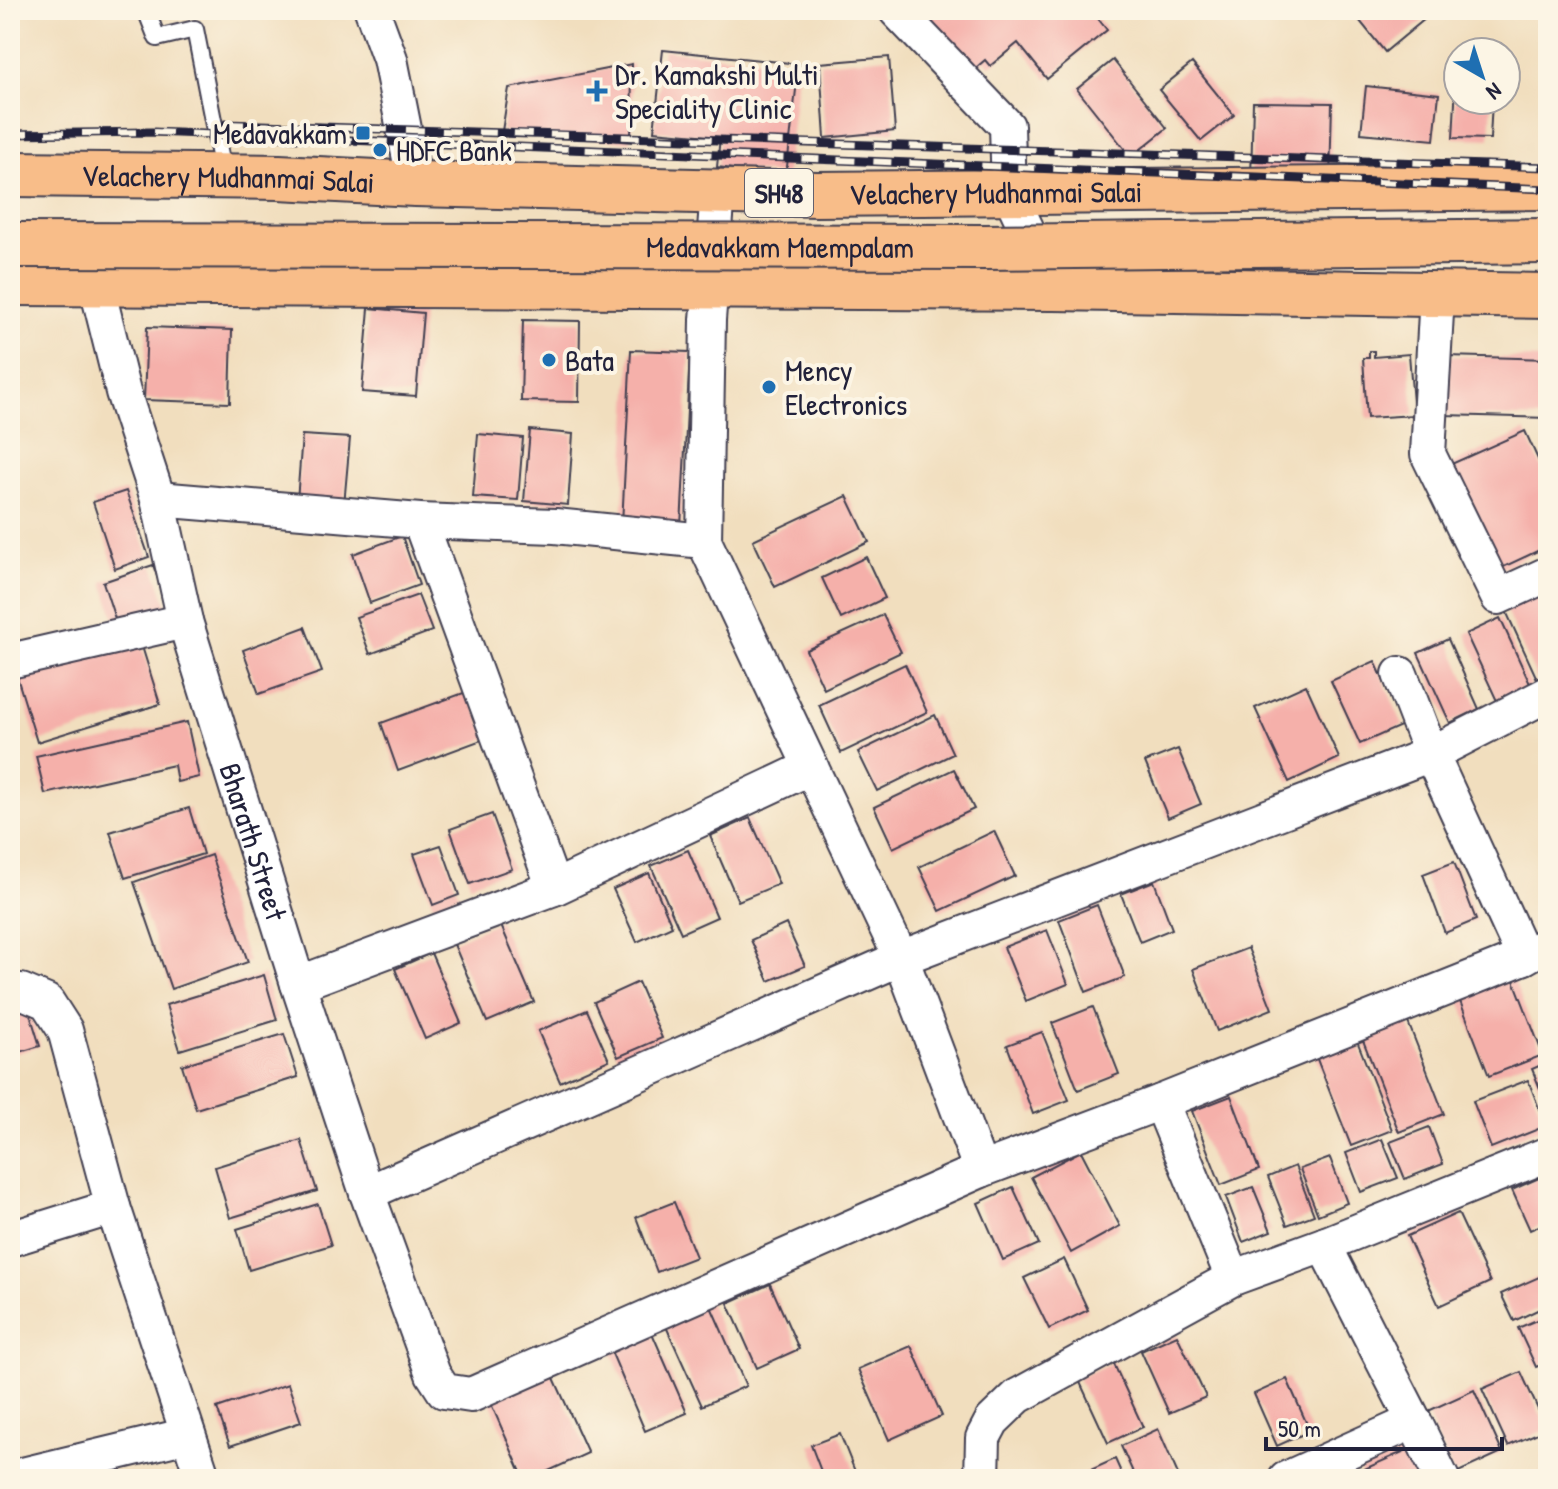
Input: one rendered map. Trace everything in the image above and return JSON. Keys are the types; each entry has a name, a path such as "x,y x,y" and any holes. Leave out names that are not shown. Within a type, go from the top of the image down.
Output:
{"main road":[{"name":"Velachery Mudhanmai Salai","path":"10,174 279,177 415,184 817,194 1548,187"},
{"name":"Medavakkam Maempalam","path":"10,245 985,247 1548,241"},
{"path":"10,283 1054,288 1548,296"}],"street":[{"path":"372,10 390,59 415,184"},
{"path":"896,10 1007,126 1009,192 1054,288"},
{"path":"718,191 708,320 704,541 901,958 981,1170 1161,1102 1536,951 1431,754 1400,674"},
{"name":"Bharath Street","path":"96,284 123,392 158,499 185,621 298,984 367,1193 433,1374 444,1391 471,1395 981,1170"},
{"path":"1437,295 1428,454 1498,597 1548,574"},
{"path":"158,499 420,521 555,526 704,541"},
{"path":"420,521 554,888"},
{"path":"10,661 185,621"},
{"path":"367,1193 901,958 1431,754 1548,694"},
{"path":"298,984 554,888 811,767"},
{"path":"10,993 21,991 47,1002 65,1030 113,1207 203,1479"},
{"path":"1161,1102 1233,1278"},
{"path":"982,1479 983,1438 992,1421 1018,1396 1233,1278 1326,1244 1548,1154"},
{"path":"10,1239 113,1207"},
{"path":"1326,1244 1442,1479"},
{"path":"1286,1479 1414,1421"},
{"path":"10,1478 188,1435"}],"lane":[{"path":"146,10 157,38 195,29 224,178"}],"building":[{"path":"921,10 1091,10 1107,30 1047,79 1018,43 990,66 985,60 971,72"},
{"path":"1351,10 1420,10 1426,18 1385,52"},
{"path":"663,50 799,64 786,175 717,167 720,137 654,131"},
{"path":"889,57 895,131 825,138 820,63"},
{"path":"1113,60 1167,128 1131,157 1077,89"},
{"path":"1192,63 1234,115 1201,141 1159,90"},
{"path":"632,64 631,142 502,131 509,88"},
{"path":"1366,86 1439,94 1434,140 1361,133"},
{"path":"1253,102 1332,103 1330,180 1251,179"},
{"path":"1454,116 1491,116 1490,139 1453,138"},
{"path":"369,308 423,313 416,396 362,392"},
{"path":"523,320 580,321 579,402 521,401"},
{"path":"147,327 232,330 230,403 144,400"},
{"path":"631,350 690,352 681,527 622,524"},
{"path":"1369,351 1374,351 1374,357 1409,354 1414,415 1367,418 1363,358 1369,358"},
{"path":"1447,356 1548,359 1548,418 1445,415"},
{"path":"530,430 573,434 568,505 524,501"},
{"path":"1525,431 1548,481 1548,546 1495,571 1447,466"},
{"path":"478,434 523,438 518,500 473,497"},
{"path":"302,435 350,438 344,505 297,501"},
{"path":"126,491 149,557 115,569 93,502"},
{"path":"847,496 869,542 775,587 753,540"},
{"path":"402,536 419,585 370,603 353,554"},
{"path":"866,557 885,598 841,619 822,578"},
{"path":"153,565 168,608 117,625 103,582"},
{"path":"1548,590 1548,674 1537,679 1505,609"},
{"path":"418,595 432,631 370,654 356,617"},
{"path":"883,615 901,652 824,689 806,650"},
{"path":"1500,618 1531,686 1497,701 1466,634"},
{"path":"305,627 322,672 259,694 243,650"},
{"path":"1448,639 1479,709 1450,723 1418,653"},
{"path":"140,640 160,704 37,742 17,677"},
{"path":"1375,661 1403,725 1360,744 1331,681"},
{"path":"905,664 927,712 841,753 819,705"},
{"path":"1306,685 1339,758 1289,782 1255,708"},
{"path":"469,691 487,738 398,771 381,723"},
{"path":"935,715 953,754 877,791 858,752"},
{"path":"187,722 199,777 177,782 174,765 45,794 36,756"},
{"path":"1178,749 1201,804 1168,818 1145,762"},
{"path":"954,769 974,809 893,848 874,807"},
{"path":"189,808 203,854 125,878 110,832"},
{"path":"492,814 512,869 470,884 450,829"},
{"path":"750,818 779,884 738,901 710,836"},
{"path":"994,831 1015,876 940,911 919,867"},
{"path":"441,845 459,895 433,905 414,854"},
{"path":"688,850 717,917 681,933 651,866"},
{"path":"211,855 248,962 171,989 134,882"},
{"path":"1454,862 1476,920 1445,933 1423,874"},
{"path":"649,873 672,926 637,942 613,889"},
{"path":"1154,881 1172,929 1140,942 1121,894"},
{"path":"1097,905 1125,977 1086,992 1059,920"},
{"path":"499,921 534,1002 487,1022 453,942"},
{"path":"786,924 805,966 769,981 751,940"},
{"path":"1047,930 1068,984 1026,1001 1004,947"},
{"path":"1248,948 1272,1009 1217,1031 1193,969"},
{"path":"431,953 461,1023 425,1039 395,969"},
{"path":"264,975 277,1020 180,1050 166,1005"},
{"path":"1512,975 1543,1055 1489,1076 1458,996"},
{"path":"638,982 662,1038 618,1057 594,1002"},
{"path":"27,1004 40,1046 10,1055 10,1009"},
{"path":"1093,1007 1119,1074 1078,1090 1052,1023"},
{"path":"587,1010 609,1060 560,1082 538,1031"},
{"path":"1404,1012 1444,1114 1399,1132 1359,1030"},
{"path":"1042,1032 1069,1100 1033,1114 1007,1045"},
{"path":"284,1034 298,1077 196,1109 182,1065"},
{"path":"1356,1038 1392,1130 1351,1146 1315,1054"},
{"path":"1548,1062 1548,1108 1532,1069"},
{"path":"1528,1080 1546,1126 1491,1148 1473,1101"},
{"path":"1231,1096 1259,1170 1221,1185 1192,1111"},
{"path":"1429,1127 1443,1164 1405,1179 1390,1142"},
{"path":"1382,1139 1398,1178 1361,1192 1346,1153"},
{"path":"301,1140 317,1191 230,1218 215,1167"},
{"path":"1081,1151 1120,1226 1071,1253 1031,1177"},
{"path":"1330,1158 1347,1203 1318,1215 1300,1169"},
{"path":"1295,1166 1314,1215 1287,1225 1268,1177"},
{"path":"1548,1174 1548,1222 1530,1230 1512,1190"},
{"path":"1013,1187 1039,1244 1003,1260 978,1203"},
{"path":"1253,1187 1271,1231 1243,1242 1226,1197"},
{"path":"674,1202 696,1257 657,1272 636,1217"},
{"path":"318,1204 331,1245 249,1270 237,1229"},
{"path":"1458,1213 1490,1282 1439,1306 1407,1236"},
{"path":"1064,1259 1088,1310 1049,1329 1024,1278"},
{"path":"1548,1273 1548,1305 1514,1321 1501,1294"},
{"path":"770,1284 799,1349 757,1368 728,1303"},
{"path":"709,1302 746,1386 702,1406 664,1322"},
{"path":"1548,1315 1548,1362 1536,1367 1518,1328"},
{"path":"649,1326 687,1413 645,1431 608,1344"},
{"path":"1177,1335 1206,1397 1169,1413 1141,1351"},
{"path":"911,1346 942,1416 889,1440 858,1369"},
{"path":"1113,1362 1143,1427 1108,1443 1078,1378"},
{"path":"550,1369 588,1453 531,1479 524,1479 488,1397"},
{"path":"1521,1372 1547,1429 1508,1446 1482,1389"},
{"path":"1287,1379 1310,1431 1277,1446 1254,1394"},
{"path":"288,1384 301,1422 230,1446 217,1408"},
{"path":"1474,1390 1502,1452 1454,1474 1426,1412"},
{"path":"1158,1429 1180,1479 1136,1479 1121,1446"},
{"path":"840,1434 858,1479 824,1479 811,1445"},
{"path":"1416,1446 1431,1479 1363,1479 1360,1471"},
{"path":"1115,1459 1124,1479 1087,1479 1084,1473"}],"railway":[{"path":"226,124 1548,167"},
{"path":"10,134 152,132 1548,189"}],"place":[{"name":"Dr. Kamakshi Multi Speciality Clinic","path":"597,91"},
{"name":"Medavakkam","path":"363,133"},
{"name":"HDFC Bank","path":"380,150"},
{"name":"Bata","path":"549,360"},
{"name":"Mency Electronics","path":"769,387"}]}
